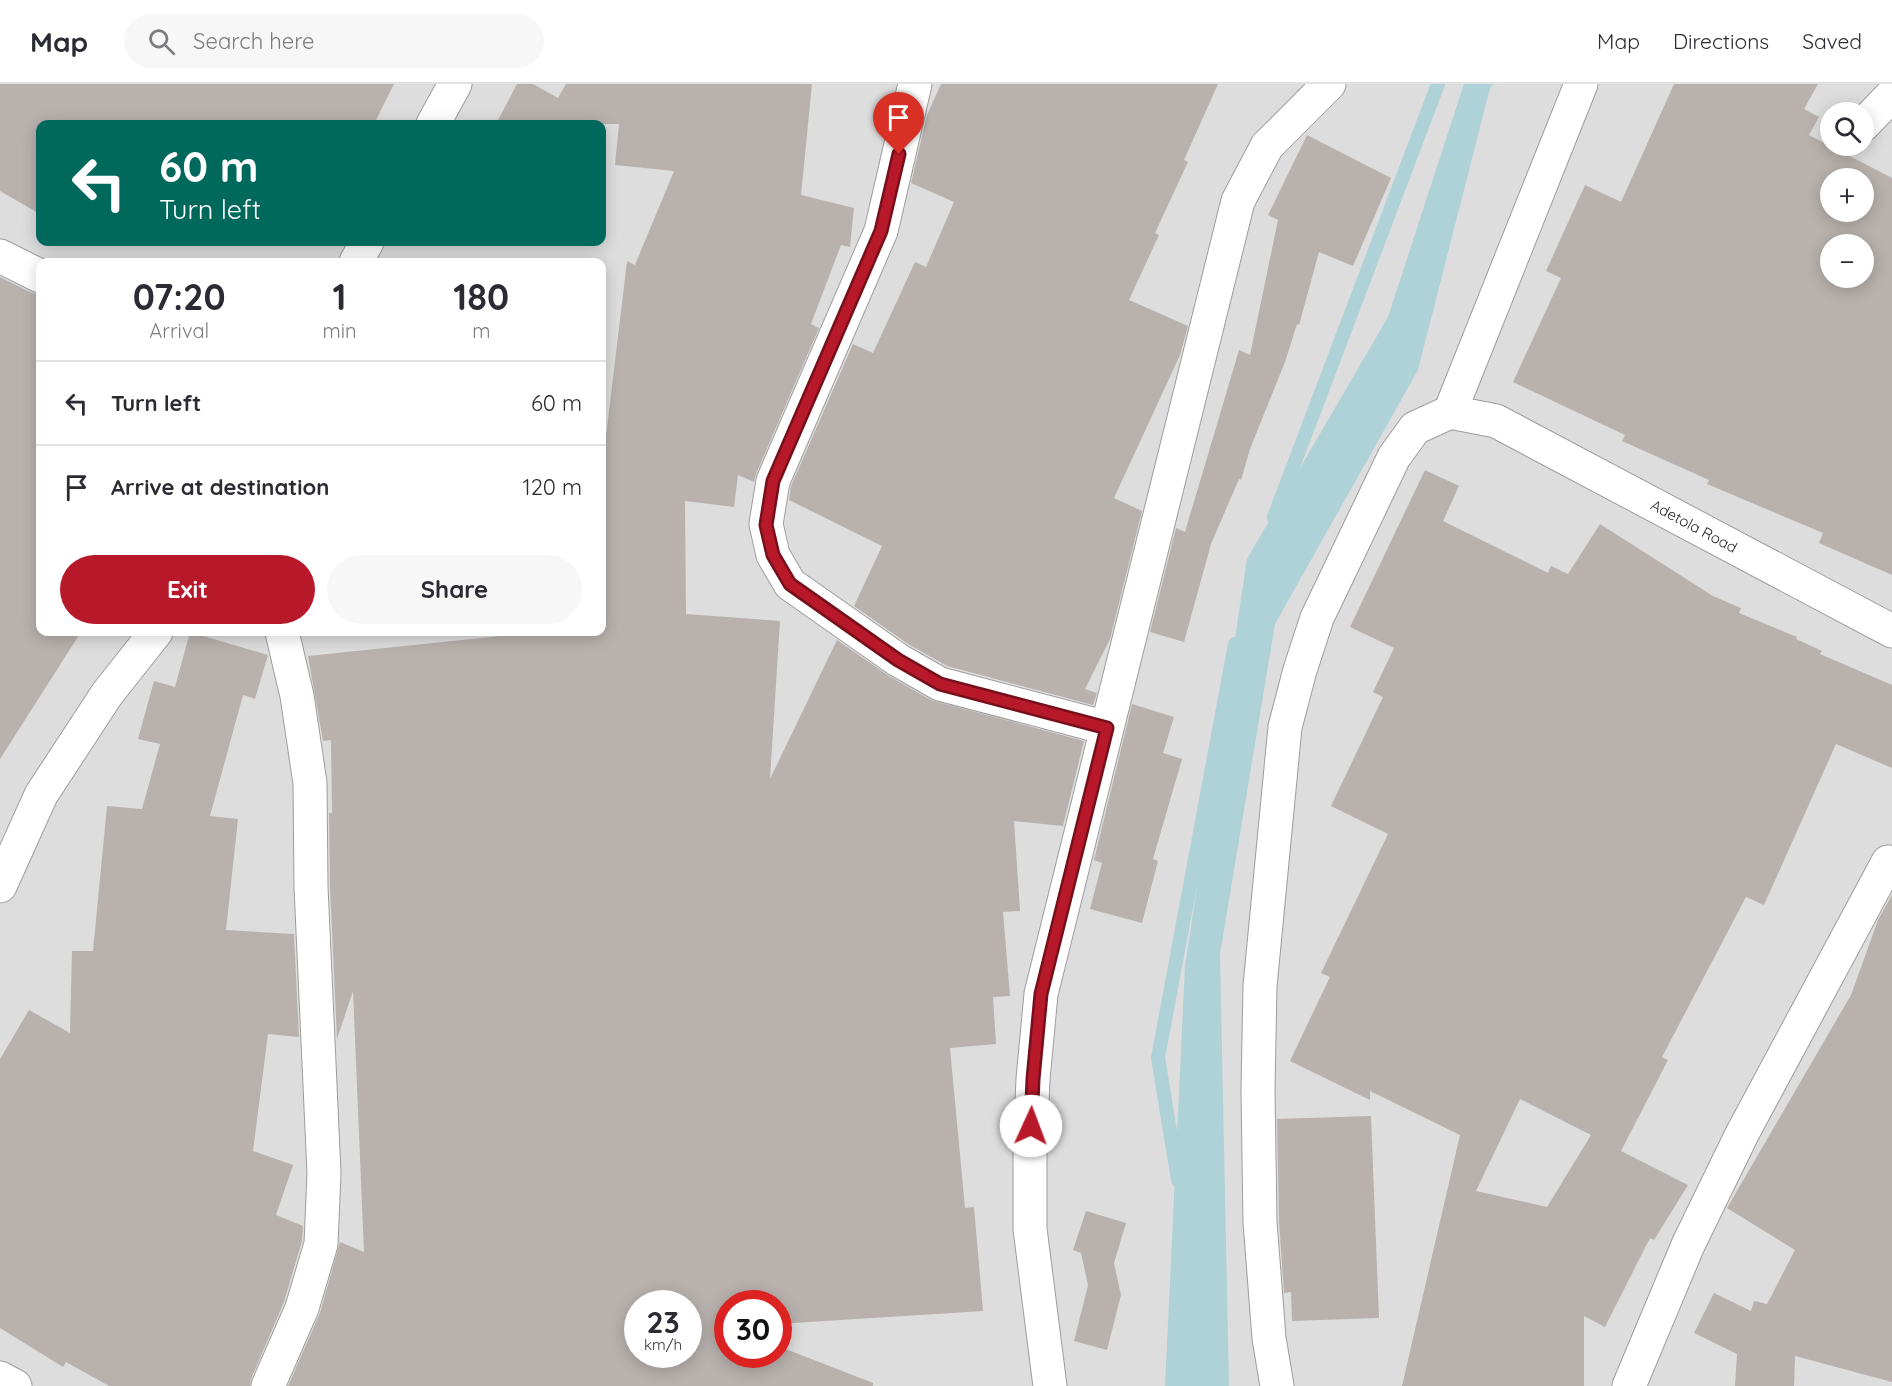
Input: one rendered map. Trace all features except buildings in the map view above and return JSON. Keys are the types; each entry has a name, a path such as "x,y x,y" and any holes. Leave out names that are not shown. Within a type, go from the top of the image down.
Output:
{"street":[{"path":"435,120 455,84"},
{"path":"915,84 881,231 773,481 766,525 773,555 790,584 898,660 940,684 1107,728"},
{"path":"1050,1386 1030,1229 1033,1079 1041,994 1238,201 1267,146 1329,84"},
{"path":"1277,1386 1269,1338 1260,1222 1258,1090 1260,986 1285,727 1299,670 1317,618 1394,457 1415,428 1450,412 1581,84"},
{"path":"1874,114 1892,95"},
{"path":"0,256 36,274"},
{"name":"Adetola Road","path":"1450,412 1496,421 1892,631"},
{"path":"0,885 41,795 106,694 153,636"},
{"path":"268,1386 302,1308 321,1244 324,1173 311,887 310,783 297,696 283,636"},
{"path":"1629,1386 1688,1245 1742,1134 1888,862"},
{"path":"0,1378 15,1386"}],"shaded area":[{"path":"0,84 1892,84 1892,1386 0,1386"}],"water":[{"path":"1464,84 1493,84 1490,88 1418,370 1275,624 1220,954 1229,1386 1165,1386 1185,966 1247,559 1388,317"}],"waterway":[{"path":"1274,517 1438,84"},
{"path":"1178,1180 1158,1058 1235,644"}],"route":[{"path":"899,154 881,231 773,481 766,525 773,555 790,584 898,660 940,684 1107,728 1041,994 1031,1126"}]}
